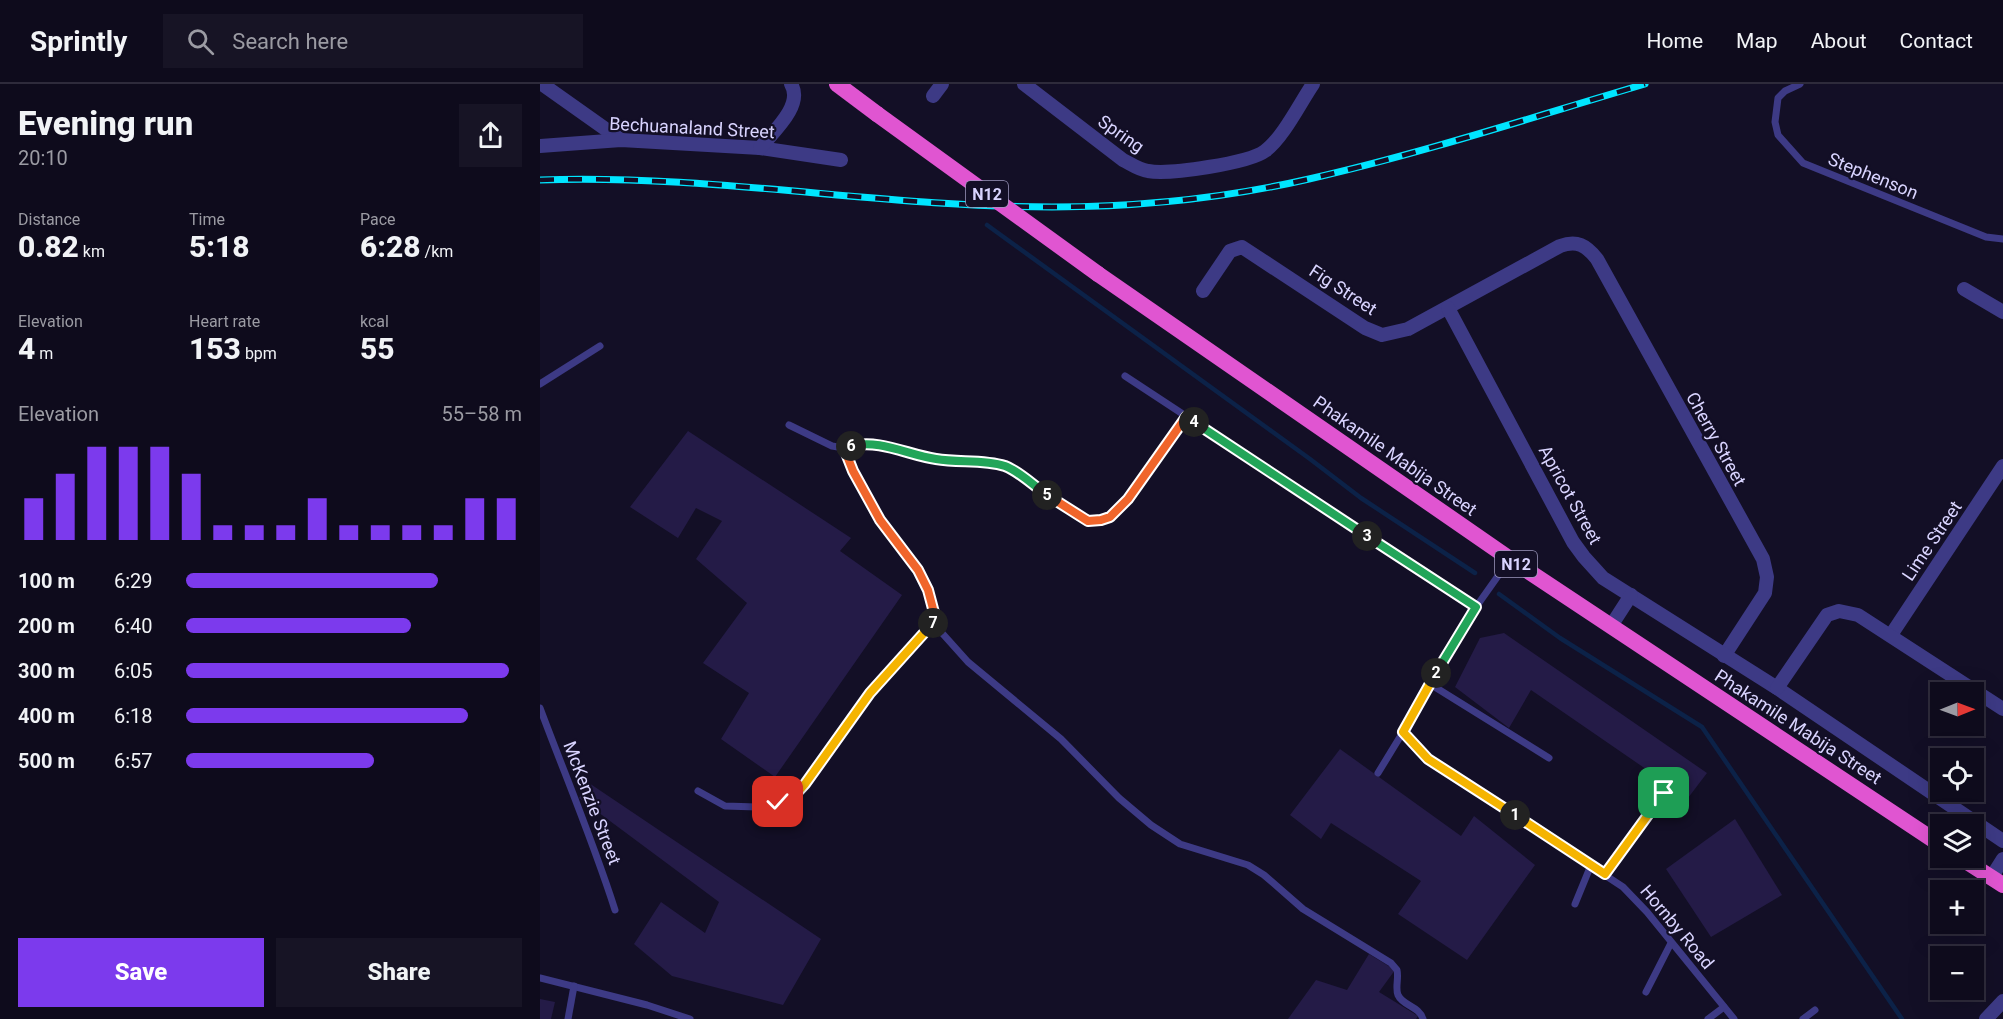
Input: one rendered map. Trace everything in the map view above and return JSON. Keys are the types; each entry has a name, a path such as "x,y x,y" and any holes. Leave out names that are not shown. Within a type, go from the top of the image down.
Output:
{"highway":[{"name":"Phakamile Mabija Street","path":"837,84 1098,274 1510,559 1930,838"},
{"path":"1976,868 1997,882"}],"street":[{"path":"542,84 621,140"},
{"path":"760,148 794,103 795,90 791,84"},
{"path":"933,96 942,84"},
{"name":"Spring","path":"1024,84 1123,159 1140,169 1164,172 1249,159 1266,151 1313,84"},
{"name":"Bechuanaland Street","path":"540,146 621,140 760,148 841,160"},
{"name":"Fig Street","path":"1203,291 1230,251 1242,247 1365,328 1382,335 1408,329 1560,246 1581,243"},
{"name":"Cherry Street","path":"1581,243 1597,259 1763,559 1767,577 1765,593 1724,656"},
{"path":"1964,289 2003,312"},
{"name":"Apricot Street","path":"1448,308 1574,542 1584,558 1603,578 1777,688 2003,841"},
{"name":"Lime Street","path":"1891,635 2003,466"},
{"path":"1611,627 1631,595"},
{"path":"1777,688 1827,615 1833,612 1850,612 1891,635 2003,709"},
{"path":"1997,882 2003,859"},
{"path":"1986,1019 2003,1001"}],"lane":[{"name":"Stephenson","path":"1800,84 1778,98 1775,111 1778,135 1803,163 1986,237 2003,239"},
{"path":"540,384 600,346"},
{"path":"1125,376 1476,607"},
{"path":"789,425 816,440 844,448 868,444 895,448 933,459 990,463 1007,467 1078,517 1088,521 1110,517 1128,499 1186,417"},
{"path":"844,448 853,471 880,520 918,570 928,590 936,620 953,647 968,662 1061,739 1119,798 1151,825 1180,844 1248,865 1264,875 1303,909 1391,963 1398,970 1397,992 1400,998 1420,1012 1423,1019"},
{"path":"1378,773 1476,607 1510,559"},
{"path":"698,791 725,806 757,807 793,797 805,784 870,693 936,620"},
{"path":"1430,684 1549,758"},
{"name":"McKenzie Street","path":"540,708 569,788 589,829 615,910"},
{"name":"Hornby Road","path":"1403,732 1420,752 1439,766 1592,865 1633,896 1734,1019"},
{"path":"1605,874 1664,793"},
{"path":"1575,904 1592,865"},
{"path":"1646,992 1671,942"},
{"path":"540,978 647,1005 690,1019"},
{"path":"568,1019 574,986"},
{"path":"1708,1019 1724,1007"},
{"path":"1803,1019 1815,1010"}],"building":[{"path":"688,431 851,538 840,551 902,595 775,777 721,739 749,693 703,663 747,603 696,559 722,521 696,508 678,538 630,507"},
{"path":"1504,633 1707,773 1688,798 1531,690 1509,728 1455,687 1480,638"},
{"path":"1340,749 1461,836 1474,816 1535,865 1467,960 1398,914 1421,881 1331,823 1321,839 1290,815"},
{"path":"589,783 821,939 783,1005 672,976 634,944 661,902 705,933 719,902 579,798"},
{"path":"1735,819 1782,895 1711,937 1666,869"},
{"path":"1369,954 1395,970 1379,992 1418,1016 1416,1019 1288,1019 1316,980 1347,990"},
{"path":"540,999 555,1002 551,1019 540,1019"}],"waterway":[{"path":"987,225 1361,498 1475,573"},
{"path":"1499,594 1560,638 1702,727 1902,1019"}],"railway":[{"path":"540,180 604,179 669,182 988,206 1084,207 1149,203 1278,186 1352,169 1645,84"}],"route":[{"path":"778,802 793,797 805,784 870,693 936,620 928,590 918,570 880,520 853,471 844,448 868,444 895,448 933,459 990,463 1007,467 1078,517 1088,521 1101,520 1110,517 1128,499 1186,417 1476,607 1403,732 1428,759 1605,874 1664,793"}]}
